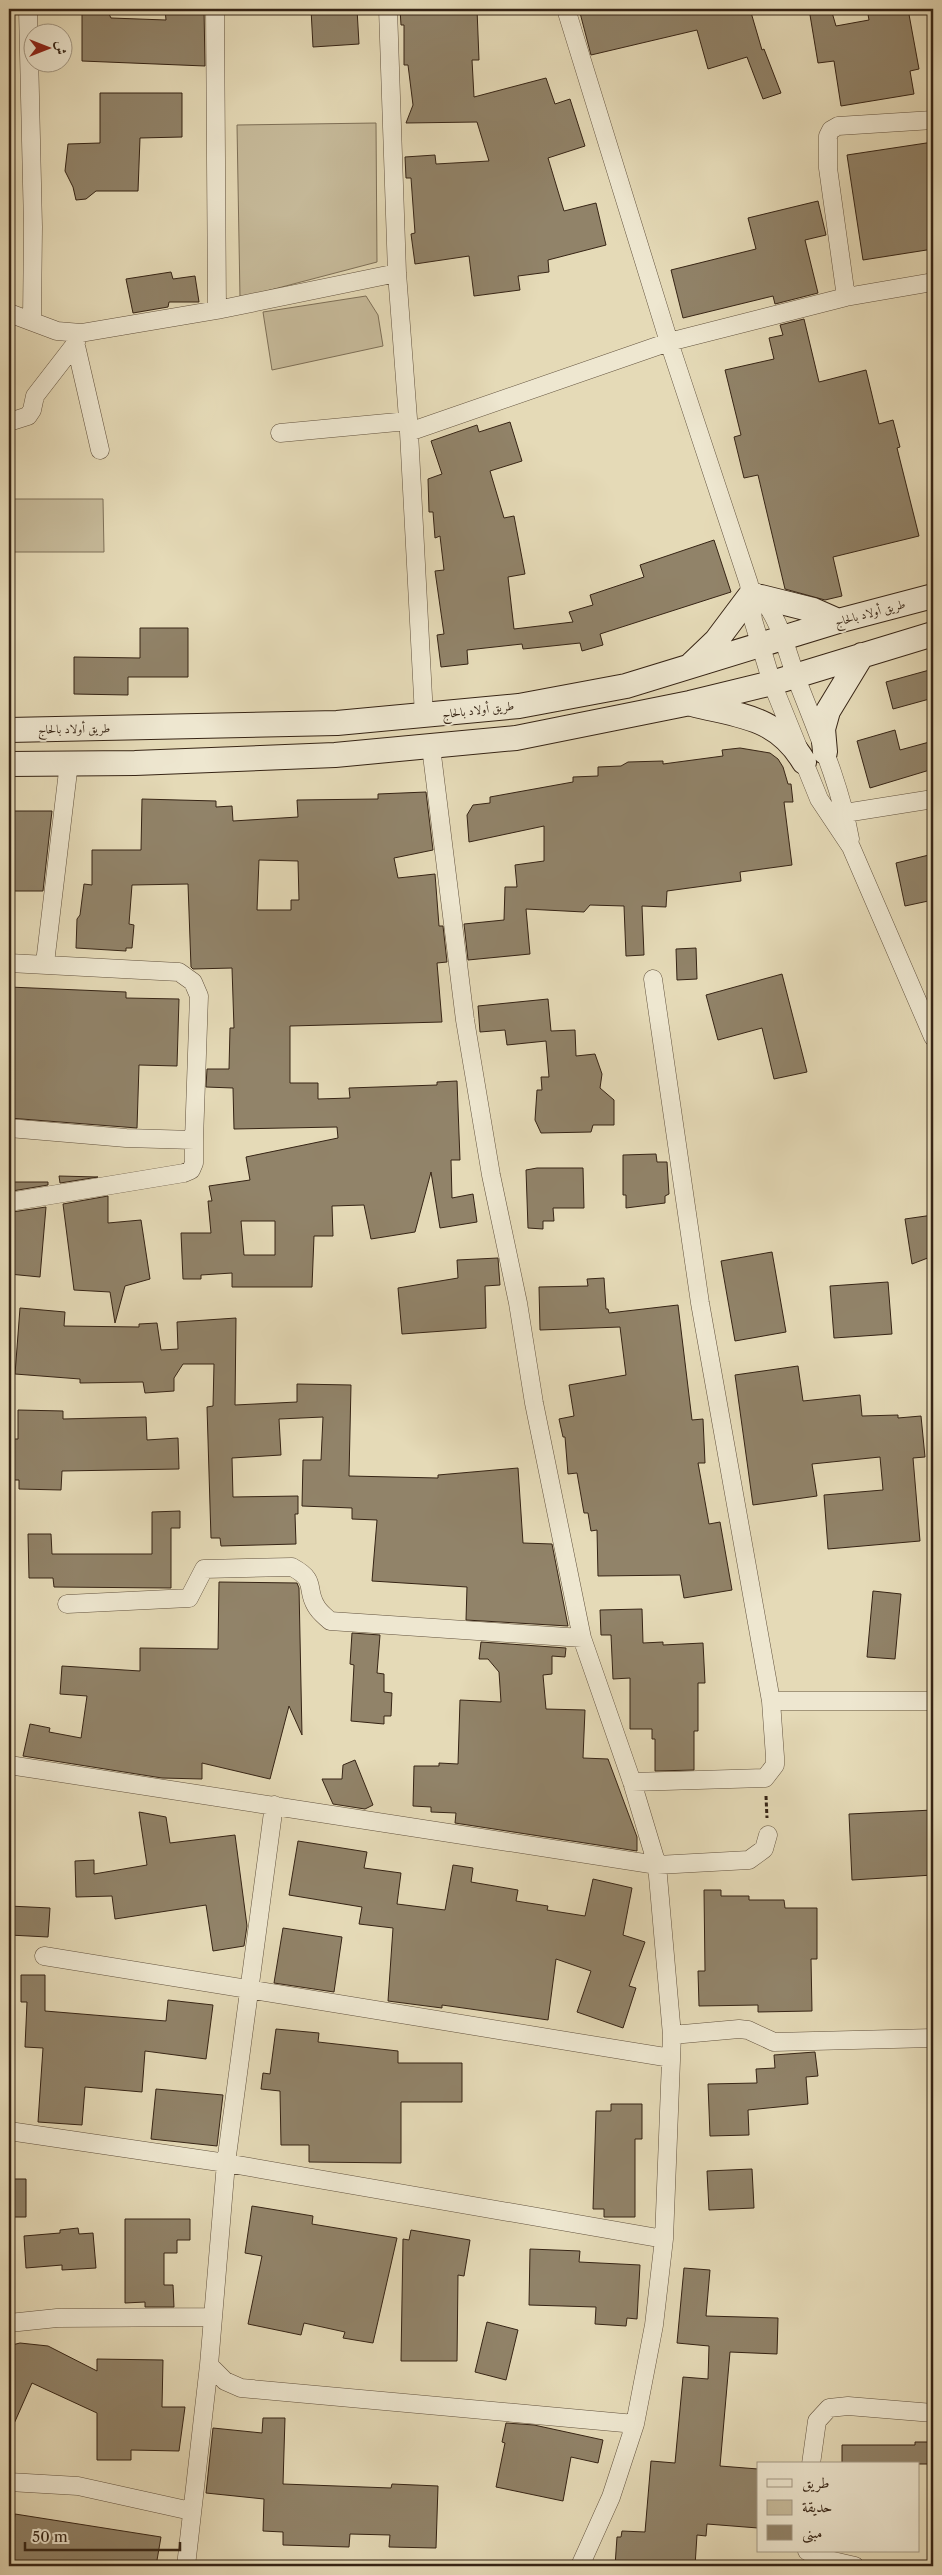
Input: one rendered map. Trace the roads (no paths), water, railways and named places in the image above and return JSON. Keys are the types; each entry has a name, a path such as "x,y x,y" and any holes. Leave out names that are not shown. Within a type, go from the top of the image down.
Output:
{"main road":[{"path":"688,668 716,641 753,593 813,610 838,621"},
{"name":"طريق أولاد بالحاج","path":"9,730 337,723 424,716 528,704 626,686 838,621 933,596"},
{"path":"9,764 135,763 335,755 516,738 690,703 772,683 933,634"},
{"path":"825,752 823,729 828,711 862,655"},
{"path":"690,703 772,726 793,744 804,762"}],"street":[{"path":"28,9 33,227 32,320"},
{"path":"215,9 217,310"},
{"path":"388,9 397,273 409,426 424,716"},
{"path":"566,9 669,342 753,593 761,645 772,683 819,799 851,847 933,1037"},
{"path":"846,297 828,168 828,136 831,130 838,126 933,120"},
{"path":"9,313 32,320 75,338 397,273"},
{"path":"280,433 409,426 669,342 846,297 933,282"},
{"path":"9,422 28,416 32,410 35,396 75,338"},
{"path":"75,338 100,450"},
{"path":"753,593 785,637 795,675 825,752 845,813 851,847"},
{"path":"431,747 464,1020 491,1175 518,1303 534,1403 582,1638 632,1782 657,1865 672,2035 664,2240 654,2325 634,2424 611,2497 580,2566"},
{"path":"45,963 69,763"},
{"path":"845,813 933,799"},
{"path":"9,962 179,972 193,982 199,996 194,1163 191,1170 184,1173 9,1202"},
{"path":"632,1782 765,1778 775,1765 771,1701 700,1303 653,979"},
{"path":"9,1128 126,1138 194,1140"},
{"path":"67,1604 189,1598 204,1569 292,1567 303,1572 310,1582 316,1606 330,1621 582,1638"},
{"path":"771,1701 933,1700"},
{"path":"9,1765 657,1865 749,1860 764,1848 768,1835"},
{"path":"186,2566 209,2365 226,2162 274,1805"},
{"path":"44,1956 671,2058"},
{"path":"672,2035 739,2029 748,2030 774,2042 933,2038"},
{"path":"9,2131 226,2162 664,2240"},
{"path":"9,2322 57,2318 213,2317"},
{"path":"209,2365 225,2381 241,2388 634,2424"},
{"path":"811,2462 817,2421 829,2408 848,2406 933,2413"},
{"path":"9,2482 78,2486 191,2511"},
{"path":"809,2552 820,2558 855,2566"}]}
